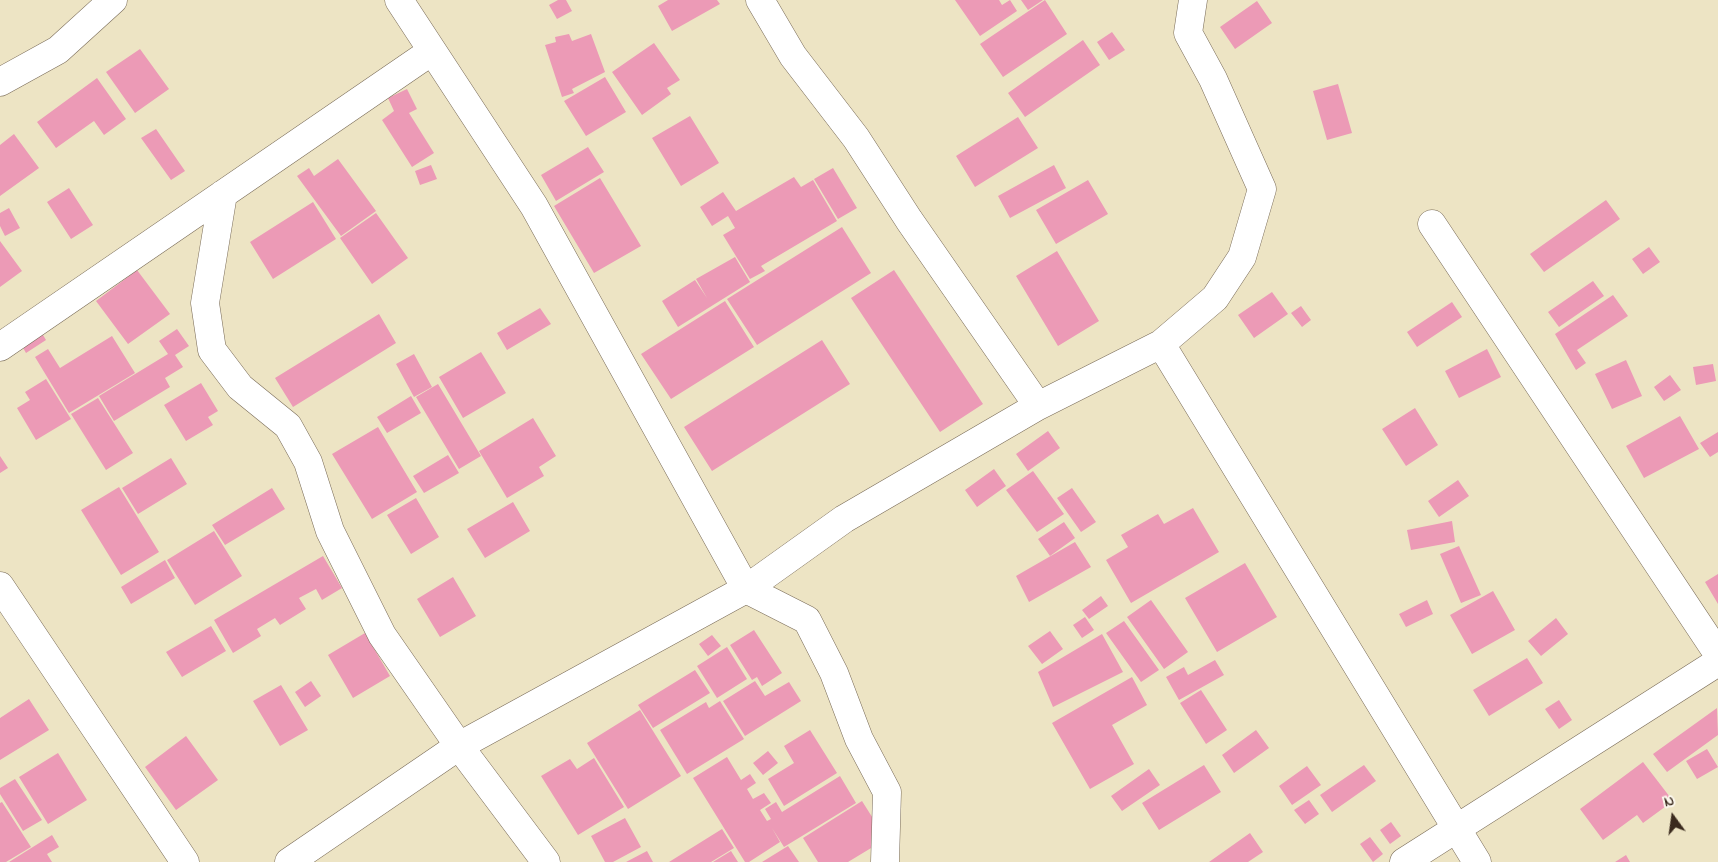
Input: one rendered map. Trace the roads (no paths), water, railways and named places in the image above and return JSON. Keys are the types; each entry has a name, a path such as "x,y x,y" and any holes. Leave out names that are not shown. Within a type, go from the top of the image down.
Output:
{"street":[{"path":"0,82 58,50 113,0"},
{"path":"399,0 534,206 746,589 807,620 834,673 859,739 887,792 885,862"},
{"path":"760,0 794,56 856,138 909,220 1038,406"},
{"path":"289,862 459,746 746,589 844,519 1038,406 1161,344 1215,298 1242,257 1262,189 1212,79 1188,33 1192,0"},
{"path":"0,348 432,51"},
{"path":"223,194 205,303 212,350 240,387 288,426 308,462 330,531 382,635 459,746 546,862"},
{"path":"1432,224 1718,654"},
{"path":"1161,344 1477,862"},
{"path":"0,586 185,862"},
{"path":"1404,862 1718,662"}]}
